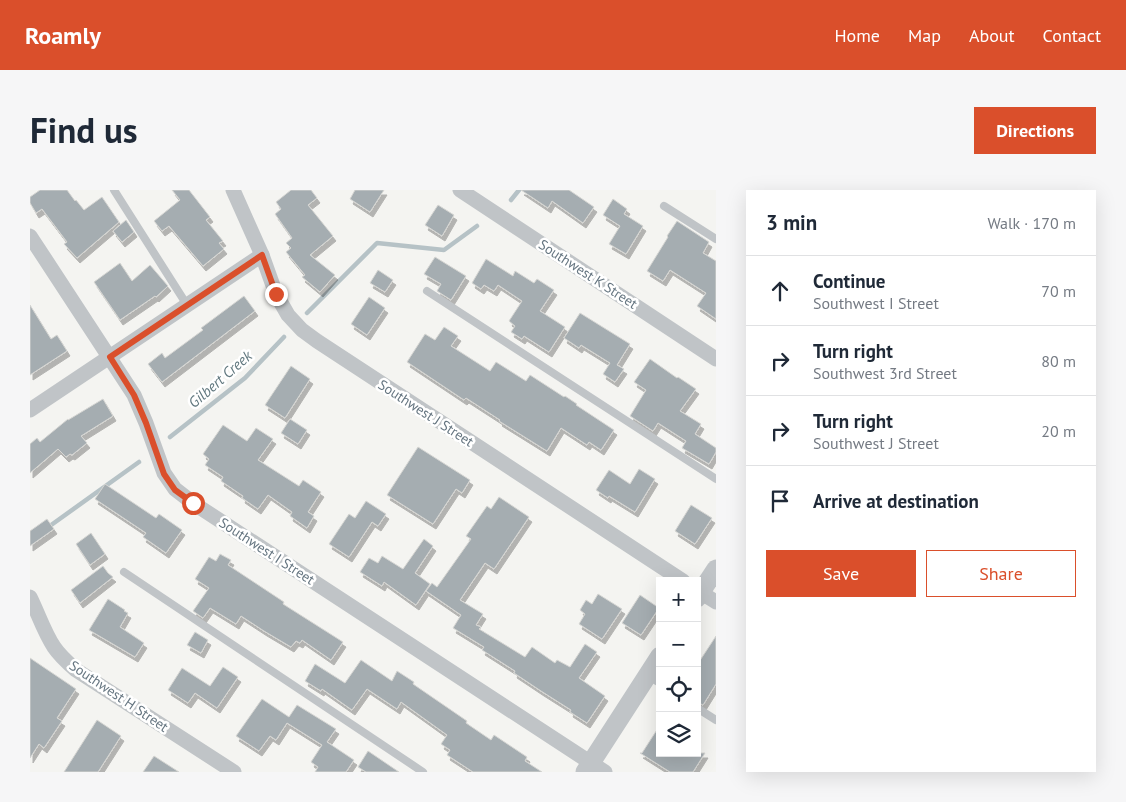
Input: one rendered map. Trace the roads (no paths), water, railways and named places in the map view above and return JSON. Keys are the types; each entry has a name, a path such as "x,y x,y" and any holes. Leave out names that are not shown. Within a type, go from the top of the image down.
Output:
{"street":[{"name":"Southwest J Street","path":"234,190 262,255 276,294 288,315 302,330 325,347 677,577"},
{"name":"Southwest K Street","path":"460,190 716,359"},
{"name":"Southwest I Street","path":"30,236 134,395 164,474 175,490 594,769"},
{"path":"30,410 262,255"},
{"path":"703,596 716,569"},
{"name":"Southwest H Street","path":"30,597 55,648 76,670 234,772"},
{"path":"594,769 654,679"}],"lane":[{"path":"114,190 187,305"},
{"path":"664,206 716,239"},
{"path":"427,291 716,478"},
{"path":"124,572 423,772"},
{"path":"701,711 716,720"}],"waterway":[{"name":"Gilbert Creek","path":"511,200 519,190"},
{"name":"Gilbert Creek","path":"307,313 377,243 444,250 477,226"},
{"name":"Gilbert Creek","path":"170,437 245,378 284,337"},
{"name":"Gilbert Creek","path":"47,528 139,462"}]}
